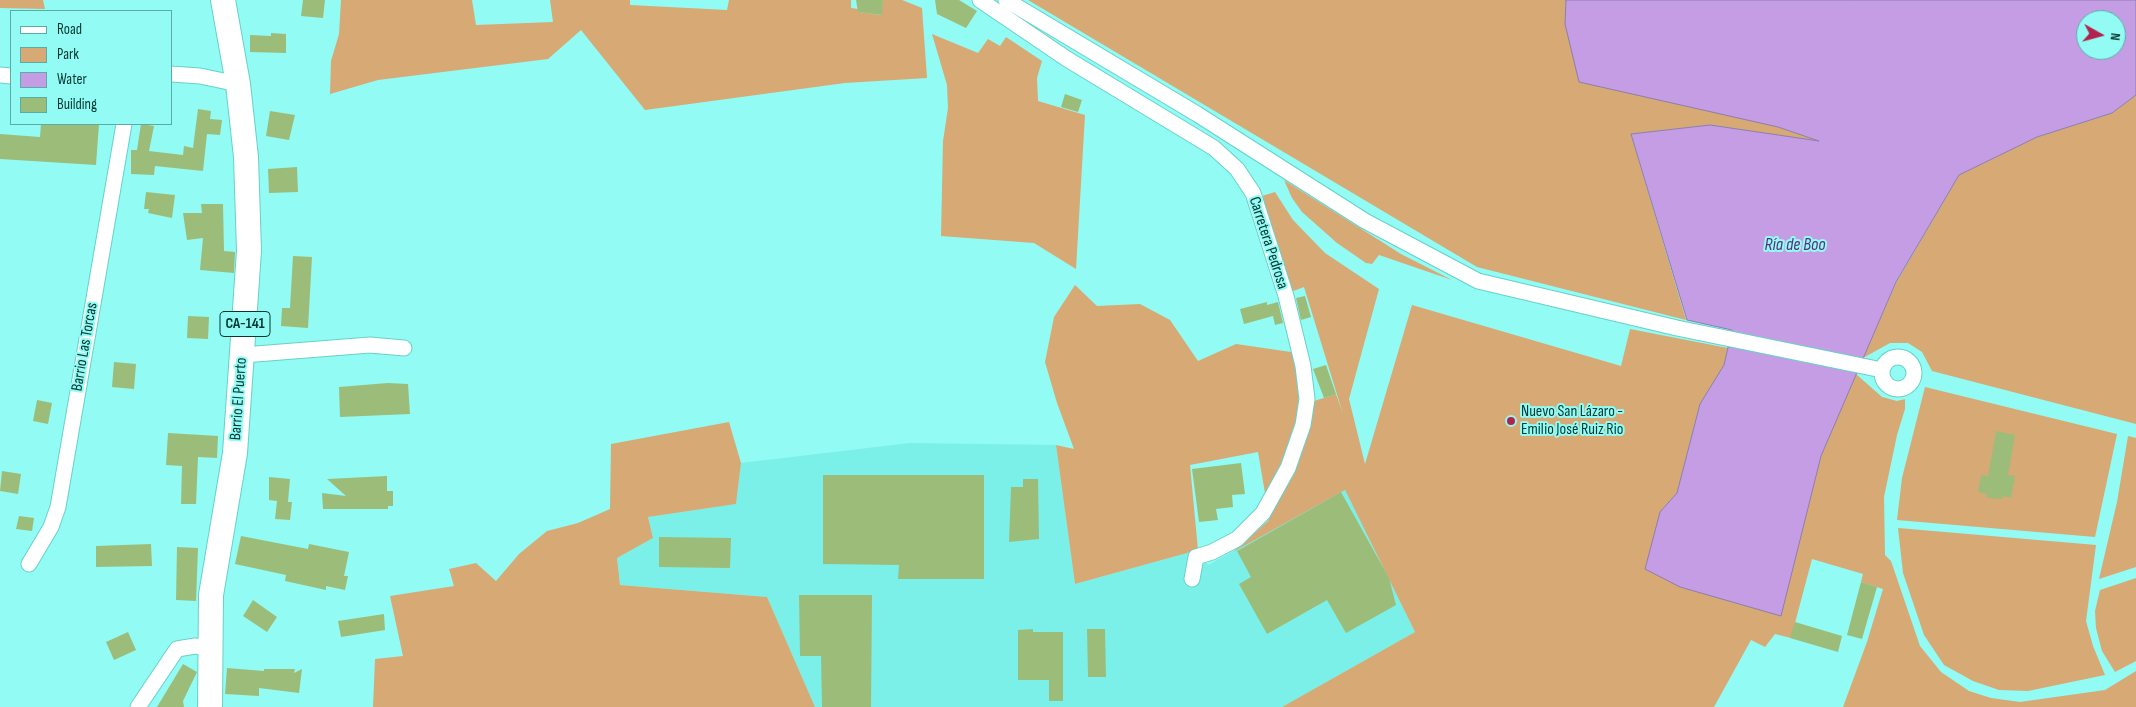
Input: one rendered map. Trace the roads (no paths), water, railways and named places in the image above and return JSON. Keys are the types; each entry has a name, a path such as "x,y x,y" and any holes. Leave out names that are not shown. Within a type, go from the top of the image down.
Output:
{"main road":[{"name":"Barrio El Puerto","path":"210,707 211,595 235,454 249,252 246,157 238,84 223,0"}],"street":[{"name":"Carretera Pedrosa","path":"980,0 1067,59 1214,148 1237,169 1253,193 1286,296 1303,366 1307,399 1303,425 1288,468 1263,513 1237,539 1212,552 1196,557 1192,579"},
{"path":"1006,0 1197,114 1365,221 1478,281 1677,328 1882,370"},
{"path":"172,74 200,76 238,84"},
{"name":"Barrio Las Torcas","path":"29,564 51,527 58,507 124,125"},
{"path":"242,355 370,345 404,348"},
{"path":"138,707 177,649 195,646 210,648"}],"water":[{"name":"Ría de Boo","path":"1566,0 2136,0 2136,95 2112,113 2037,137 1959,175 1896,282 1821,456 1781,616 1680,587 1645,569 1660,512 1677,493 1700,404 1724,365 1732,330 1687,320 1631,134 1710,125 1819,141 1778,127 1579,82 1565,24"}],"place":[{"name":"Nuevo San Lázaro - Emilio José Ruiz Rio","path":"1511,421"}]}
